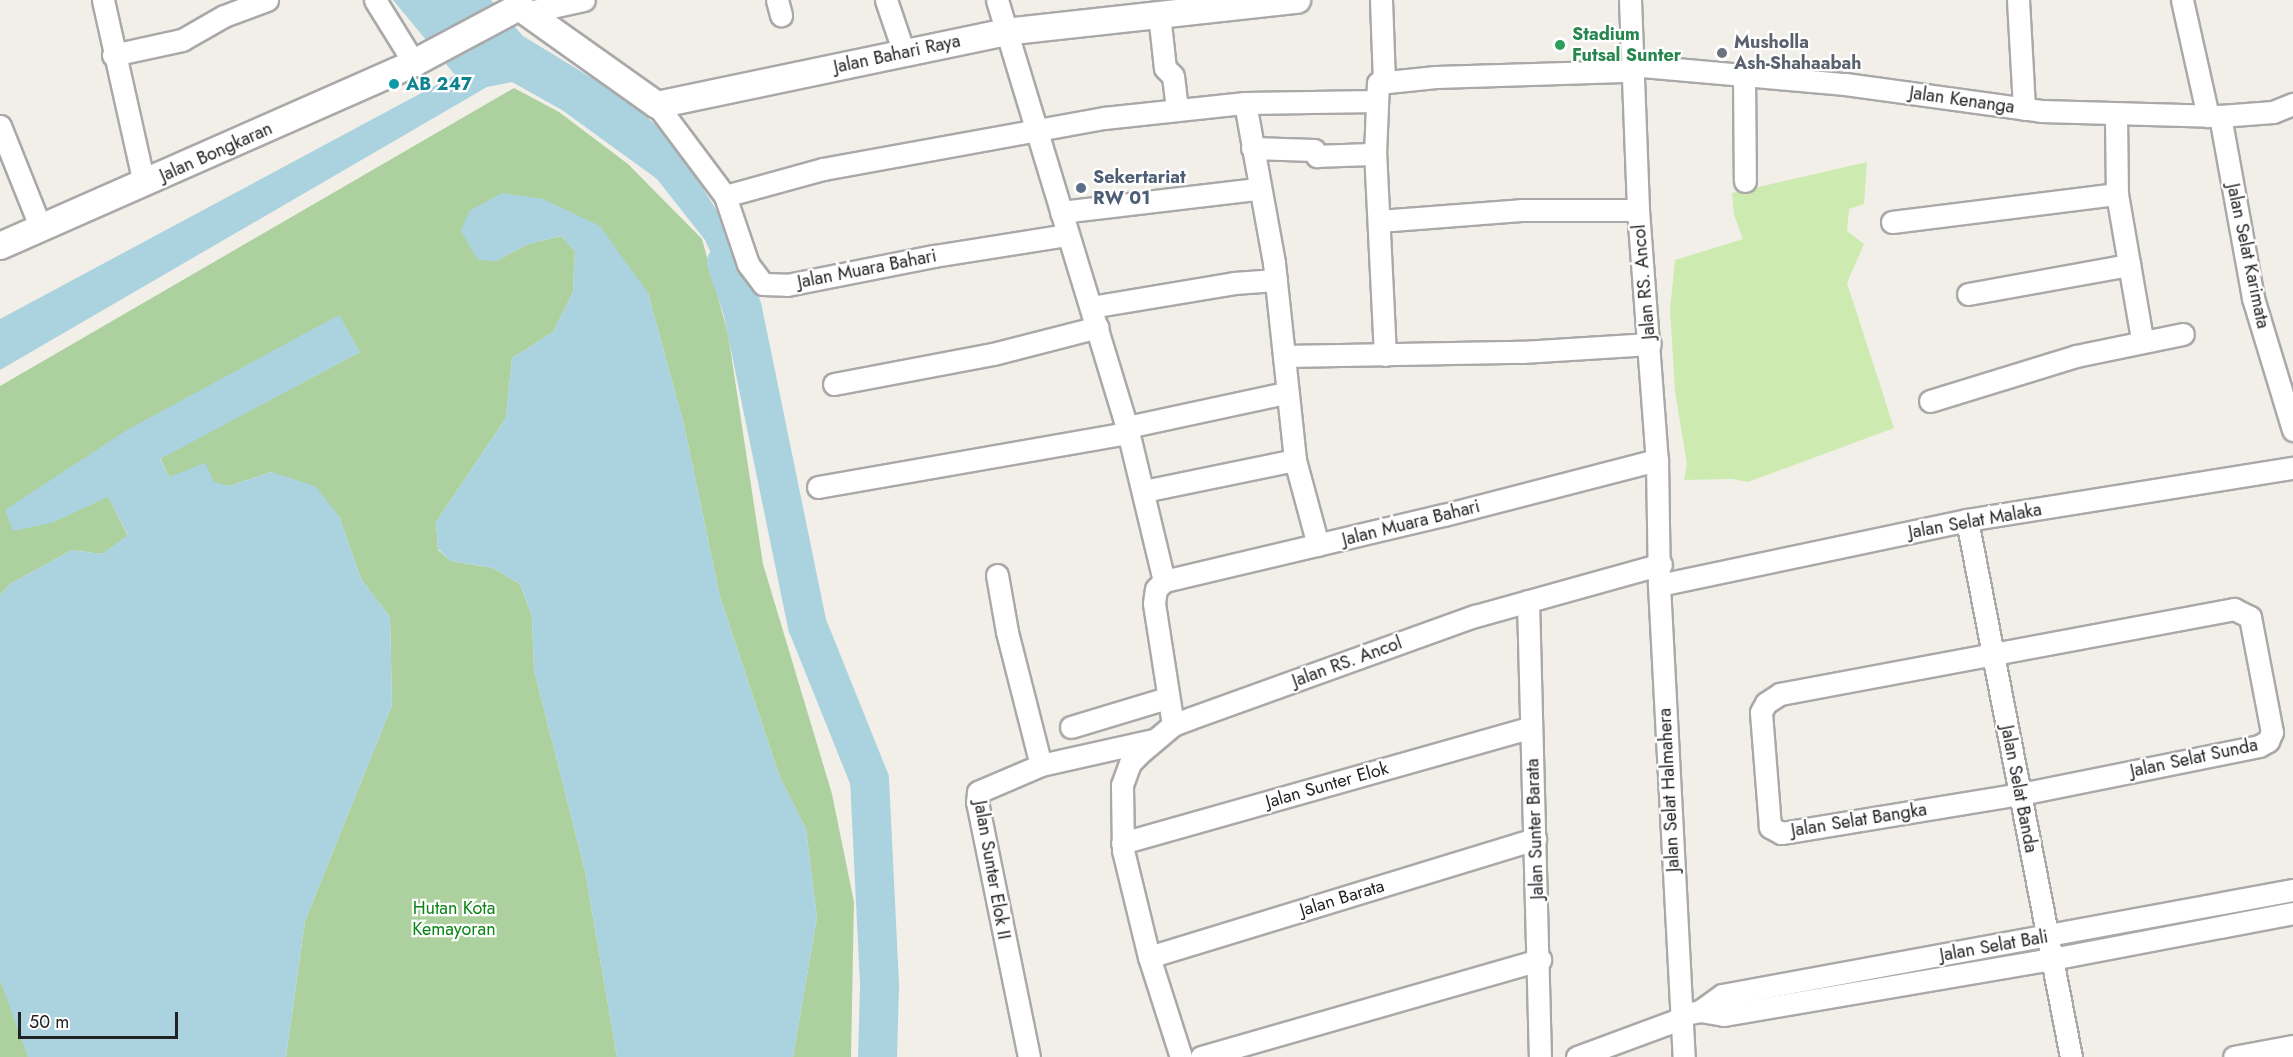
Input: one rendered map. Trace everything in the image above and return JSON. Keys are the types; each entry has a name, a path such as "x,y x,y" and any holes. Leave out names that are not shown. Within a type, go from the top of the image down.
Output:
{"street":[{"path":"104,0 113,55 144,183"},
{"path":"113,55 182,40 224,16 267,0"},
{"path":"375,0 422,57 520,11 584,0"},
{"path":"886,0 904,53"},
{"path":"997,0 1128,430 1164,581 1156,589 1154,603 1173,725 1153,740 1125,772 1121,806 1122,843 1149,957 1181,1057"},
{"name":"Jalan Bahari Raya","path":"657,105 1005,32 1159,14 1203,5 1297,0"},
{"path":"1381,0 1381,91 1375,154 1384,355"},
{"name":"Jalan RS. Ancol","path":"1173,725 1474,616 1527,601 1660,574 1657,460 1650,344 1638,210 1630,0"},
{"path":"2018,0 2024,109"},
{"name":"Jalan Selat Karimata","path":"2182,0 2214,116 2253,297 2293,430"},
{"path":"520,11 657,105"},
{"path":"1159,14 1164,62 1173,76 1176,108"},
{"name":"Jalan Bongkaran","path":"0,246 40,226 144,183 422,57"},
{"name":"Jalan Kenanga","path":"1037,132 1176,108 1631,68 1845,84 2024,109 2116,116 2214,116 2273,112 2293,104"},
{"path":"1744,76 1745,181"},
{"path":"1245,103 1258,189 1276,280 1284,356 1285,393 1295,460 1318,545"},
{"name":"Jalan Muara Bahari","path":"657,105 724,196 752,273 773,287 934,256 1067,235"},
{"path":"2116,116 2117,194 2142,339"},
{"path":"0,126 40,226"},
{"path":"724,196 823,169 1037,132"},
{"path":"1252,148 1314,150 1317,156 1375,154"},
{"path":"1061,212 1258,189"},
{"path":"1892,222 2117,194"},
{"path":"1378,222 1521,210 1638,210"},
{"path":"1968,294 2128,265"},
{"path":"1091,307 1234,283 1276,280"},
{"path":"834,384 993,354 1098,327"},
{"path":"1930,401 2142,339 2183,334"},
{"path":"1284,356 1612,348 1650,344"},
{"path":"818,487 1128,430 1285,393"},
{"path":"1144,491 1295,460"},
{"name":"Jalan Muara Bahari","path":"1164,581 1657,460"},
{"name":"Jalan Selat Malaka","path":"1660,574 1967,520 2293,468"},
{"name":"Jalan Selat Banda","path":"1967,520 2071,1057"},
{"name":"Jalan Selat Halmahera","path":"1660,574 1685,1013 1684,1057"},
{"path":"997,575 1006,632 1041,765"},
{"name":"Jalan Sunter Barata","path":"1527,601 1540,960 1540,1057"},
{"name":"Jalan Selat Sunda","path":"1993,654 2234,609 2250,617 2253,628 2272,732 2268,741 2020,794"},
{"name":"Jalan Selat Bangka","path":"1993,654 1780,694 1766,703 1761,712 1770,826 1781,833 2020,794"},
{"path":"1071,727 1167,698"},
{"name":"Jalan Sunter Elok","path":"1122,843 1531,728"},
{"name":"Jalan Sunter Elok II","path":"1029,1057 977,796 982,789 1041,765 1153,740"},
{"name":"Jalan Barata","path":"1149,957 1535,839"},
{"name":"Jalan Selat Bali","path":"1685,1013 1722,995 2048,937 2293,890"},
{"name":"Jalan Selat Bali","path":"1685,1013 1724,1015 2052,959 2293,913"},
{"path":"1200,1057 1540,960"},
{"path":"1577,1057 1685,1013"},
{"path":"2234,1057 2293,1046"}],"green space":[{"name":"Hutan Kota Kemayoran","path":"514,88 559,112 628,164 702,239 728,334 763,564 832,794 854,902 851,1057 793,1057 817,917 806,829 779,775 720,597 684,425 648,293 543,199 496,261 528,244 561,236 575,251 573,292 553,332 512,358 506,418 436,522 438,550 451,561 493,568 520,584 532,617 534,670 585,871 617,1057 286,1057 305,921 392,705 390,617 361,579 339,516 271,472 229,486 169,477 160,458 360,352 339,316 51,523 108,496 128,536 102,554 72,550 10,584 0,595 0,386"},
{"path":"1867,162 1864,204 1849,209 1847,231 1864,244 1847,283 1894,428 1748,482 1732,479 1684,480 1687,464 1675,391 1670,310 1675,260 1743,239 1734,215 1732,193"},
{"path":"0,980 23,1038 28,1057 0,1057"}],"water":[{"path":"393,0 491,0 523,36 623,97 663,131 719,214 736,266 760,312 728,315 719,271 705,240 657,179 562,110 512,82 487,87 0,370 0,319 455,75"},
{"path":"502,193 543,199 600,226 648,293 684,425 720,597 779,775 806,829 817,917 793,1057 617,1057 585,871 534,670 532,617 520,584 493,568 451,561 438,549 436,522 506,418 512,358 553,332 573,292 575,251 561,236 528,244 496,261 478,260 461,231 469,211"},
{"path":"339,315 360,352 160,459 169,477 205,463 214,482 229,486 271,472 315,486 339,516 361,579 390,617 392,705 305,921 286,1057 28,1057 0,980 0,595 10,584 72,550 102,554 128,535 108,497 51,523 13,531 5,510 127,430"}],"waterway":[{"path":"726,262 742,309 807,625 869,779 879,986 877,1057"}],"place":[{"name":"Stadium Futsal Sunter","path":"1560,45"},
{"name":"Musholla Ash-Shahaabah","path":"1722,53"},
{"name":"AB 247","path":"394,84"},
{"name":"Sekertariat RW 01","path":"1081,188"}]}
